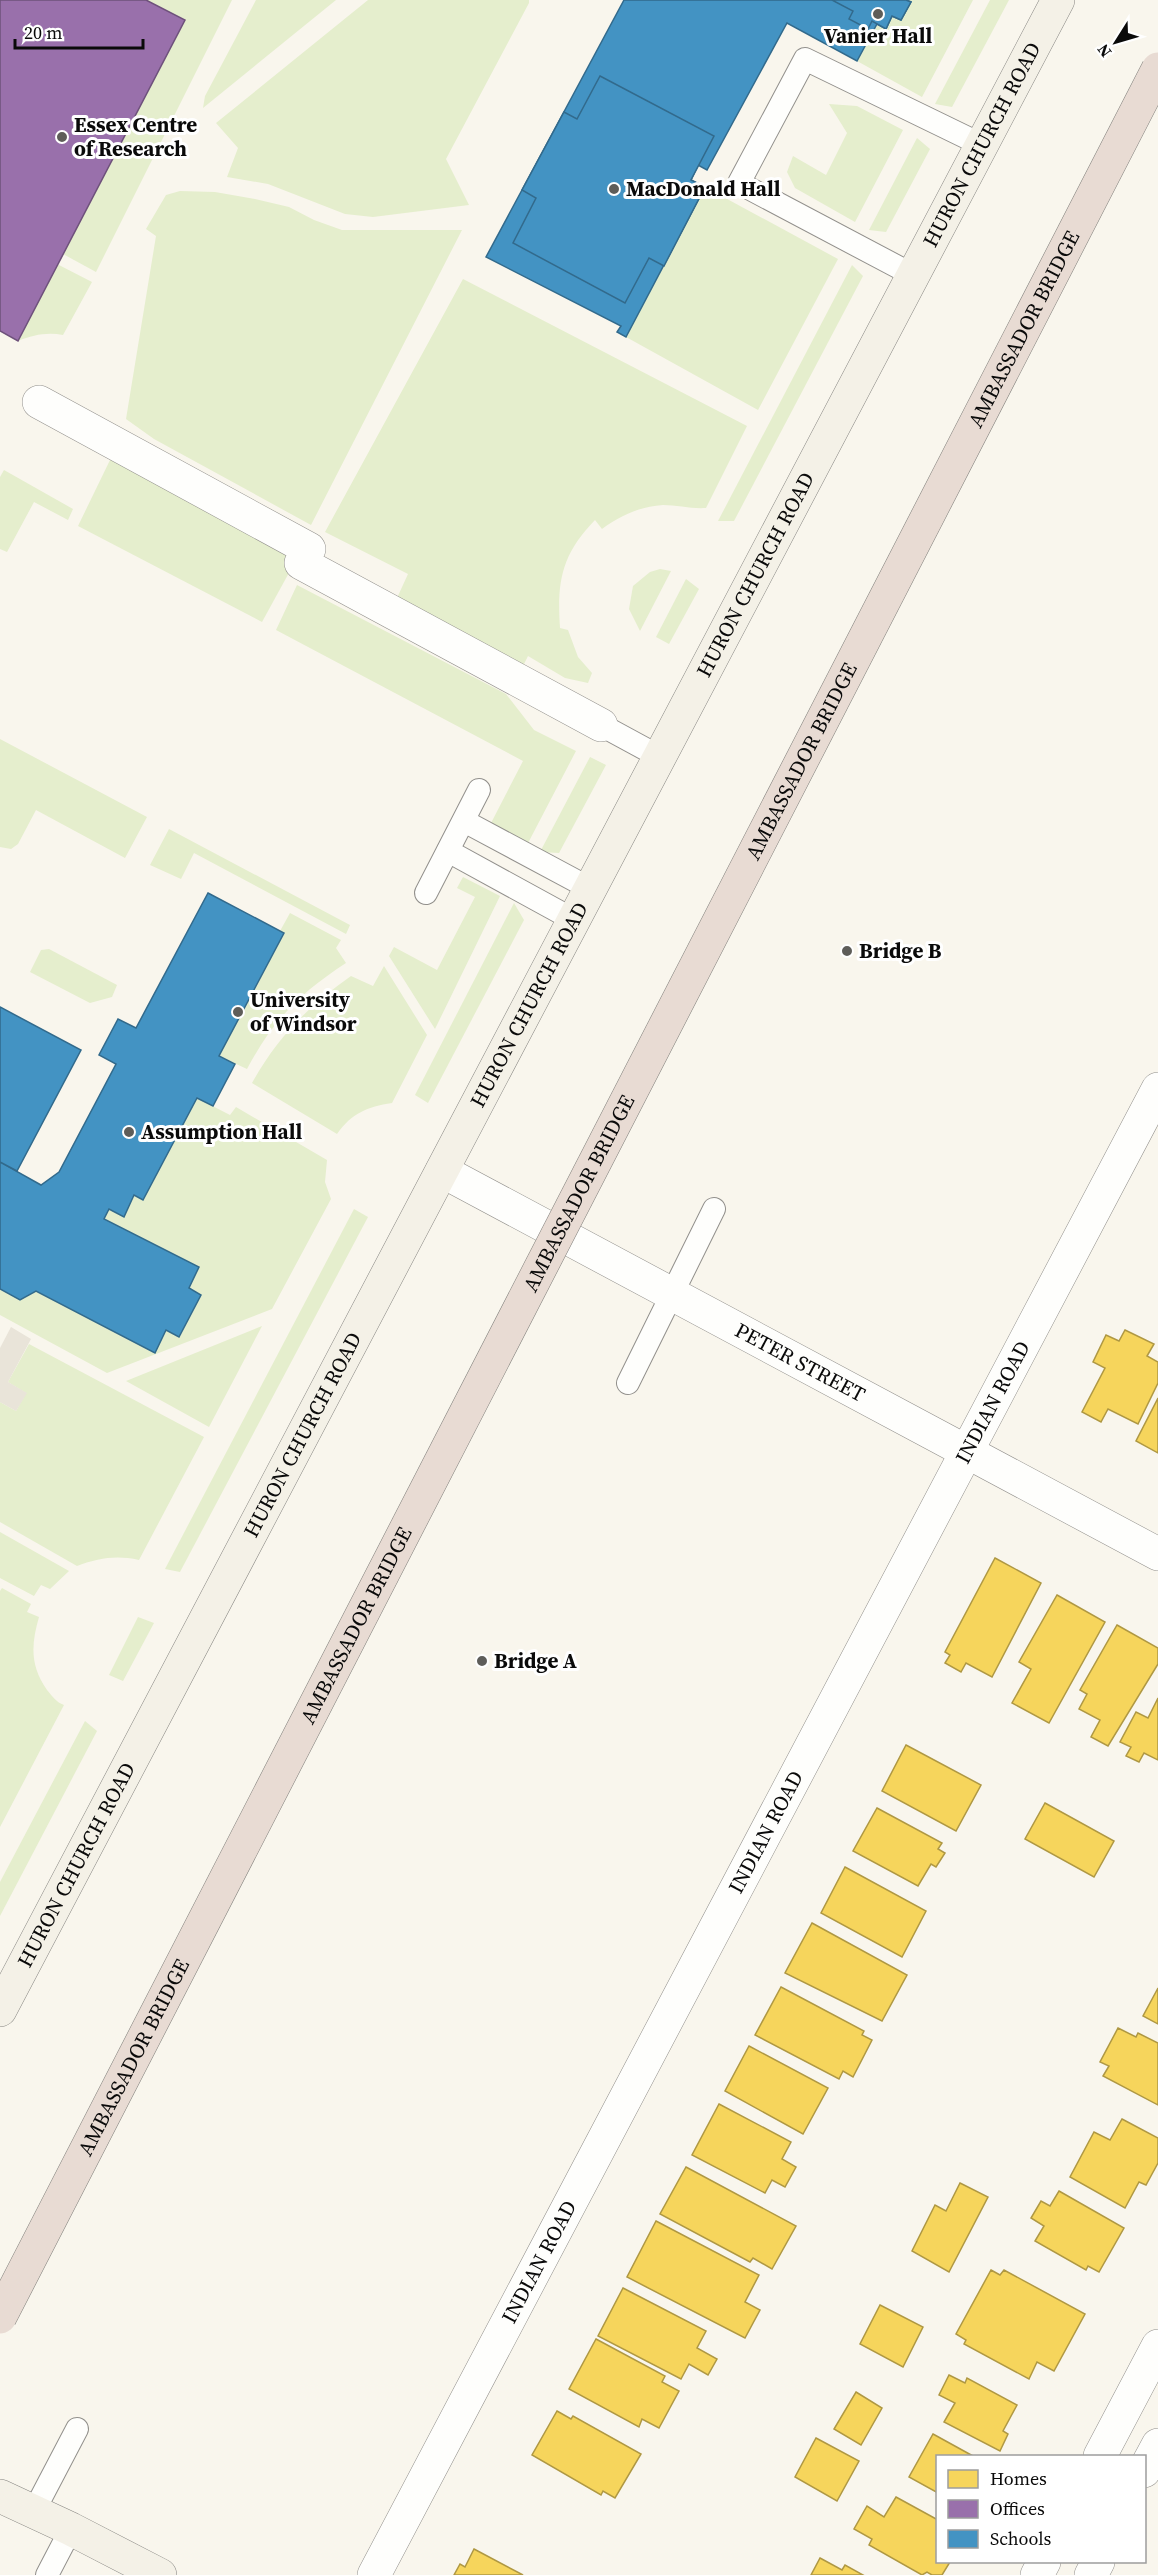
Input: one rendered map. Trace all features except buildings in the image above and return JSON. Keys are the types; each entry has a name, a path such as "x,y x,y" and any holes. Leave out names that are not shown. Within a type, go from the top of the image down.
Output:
{"highway":[{"name":"AMBASSADOR BRIDGE","path":"0,2317 1158,69"}],"street":[{"name":"HURON CHURCH ROAD","path":"0,2010 1058,0"},
{"path":"39,402 309,549 301,563 601,725"},
{"name":"INDIAN ROAD","path":"374,2575 1158,1089"},
{"name":"PETER STREET","path":"442,1171 1158,1554"},
{"path":"1101,2455 1154,2363"},
{"path":"1146,2467 1158,2445"},
{"path":"0,2496 71,2529 160,2575"}],"lane":[{"path":"913,275 739,183 744,172 805,59 982,145"},
{"path":"601,725 660,757"},
{"path":"426,893 479,790"},
{"path":"464,821 591,889"},
{"path":"448,851 574,920"},
{"path":"628,1383 714,1209"},
{"path":"34,2511 77,2429"},
{"path":"47,2575 71,2529"}],"green space":[{"path":"146,0 232,0 96,272 63,254 185,20"},
{"path":"256,0 336,0 203,108 205,96"},
{"path":"368,0 529,0 446,159 469,205 373,217 345,214 268,184 227,177 238,148 216,123"},
{"path":"906,0 973,0 922,97 857,61 877,24 886,28 892,16 901,20 910,2"},
{"path":"990,0 1009,0 952,107 935,104"},
{"path":"829,104 857,106 903,130 855,222 795,188 787,172 793,156 826,175 847,133"},
{"path":"917,138 930,149 886,232 869,230"},
{"path":"705,187 838,259 758,410 626,337"},
{"path":"180,191 215,192 289,207 314,220 342,230 462,230 311,525 154,439 126,419 156,236 146,229 166,195"},
{"path":"57,264 92,282 63,335 40,335 18,341"},
{"path":"852,265 863,276 734,521 718,521"},
{"path":"463,279 747,426 706,508 663,505 646,508 623,516 602,529 595,520 575,545 568,557 561,583 560,628 568,630 578,657 592,673 588,683 565,678 528,656 523,666 397,598 408,574 325,532"},
{"path":"111,458 296,560 262,622 78,526"},
{"path":"4,470 73,509 68,520 34,502 7,552 0,549 0,477"},
{"path":"660,569 671,571 640,631 629,609 633,586 650,572"},
{"path":"686,579 699,589 669,644 656,637"},
{"path":"297,585 506,694 534,730 576,751 527,845 490,825 523,761 276,630"},
{"path":"0,739 147,817 125,858 36,810 18,844 11,849 0,847"},
{"path":"590,757 606,765 559,853 540,852"},
{"path":"169,829 350,925 346,934 194,853 181,879 150,865"},
{"path":"463,877 500,896 435,1029 389,956 394,947 437,970 475,897 457,888"},
{"path":"514,903 524,920 428,1103 415,1095"},
{"path":"290,913 341,940 336,948 346,963 315,985 289,1009 267,1036 247,1069 219,1056 284,934 280,931"},
{"path":"49,949 117,985 112,997 90,1003 30,972 41,950"},
{"path":"384,966 427,1035 392,1103 361,1112 348,1121 337,1134 252,1083 283,1037 321,999 351,976 373,986"},
{"path":"197,1098 230,1115 236,1107 327,1160 325,1182 331,1199 272,1309 107,1373 0,1315 0,1289 20,1300 36,1291 155,1352 166,1330 180,1336 201,1295 189,1288 199,1267 104,1219 109,1209 124,1216 134,1195 143,1200"},
{"path":"354,1209 368,1217 180,1572 165,1569"},
{"path":"262,1326 209,1427 126,1381"},
{"path":"29,1344 204,1437 139,1560 108,1558 77,1566 0,1522 0,1402 16,1411 26,1393 8,1382"},
{"path":"0,1532 69,1571 50,1589 41,1585 34,1596 0,1578"},
{"path":"2,1588 31,1604 27,1612 39,1617 34,1637 37,1672 47,1690 64,1705 0,1827 0,1591"},
{"path":"138,1617 154,1623 123,1681 109,1675"},
{"path":"85,1721 97,1731 0,1916 0,1882"}],"shaded area":[{"path":"11,1327 31,1339 8,1382 27,1393 16,1411 0,1402 0,1348"}],"place":[{"name":"Vanier Hall","path":"878,14"},
{"name":"Essex Centre of Research","path":"62,137"},
{"name":"MacDonald Hall","path":"614,189"},
{"name":"Bridge B","path":"847,951"},
{"name":"University of Windsor","path":"238,1012"},
{"name":"Assumption Hall","path":"129,1132"},
{"name":"Bridge A","path":"482,1661"}]}
